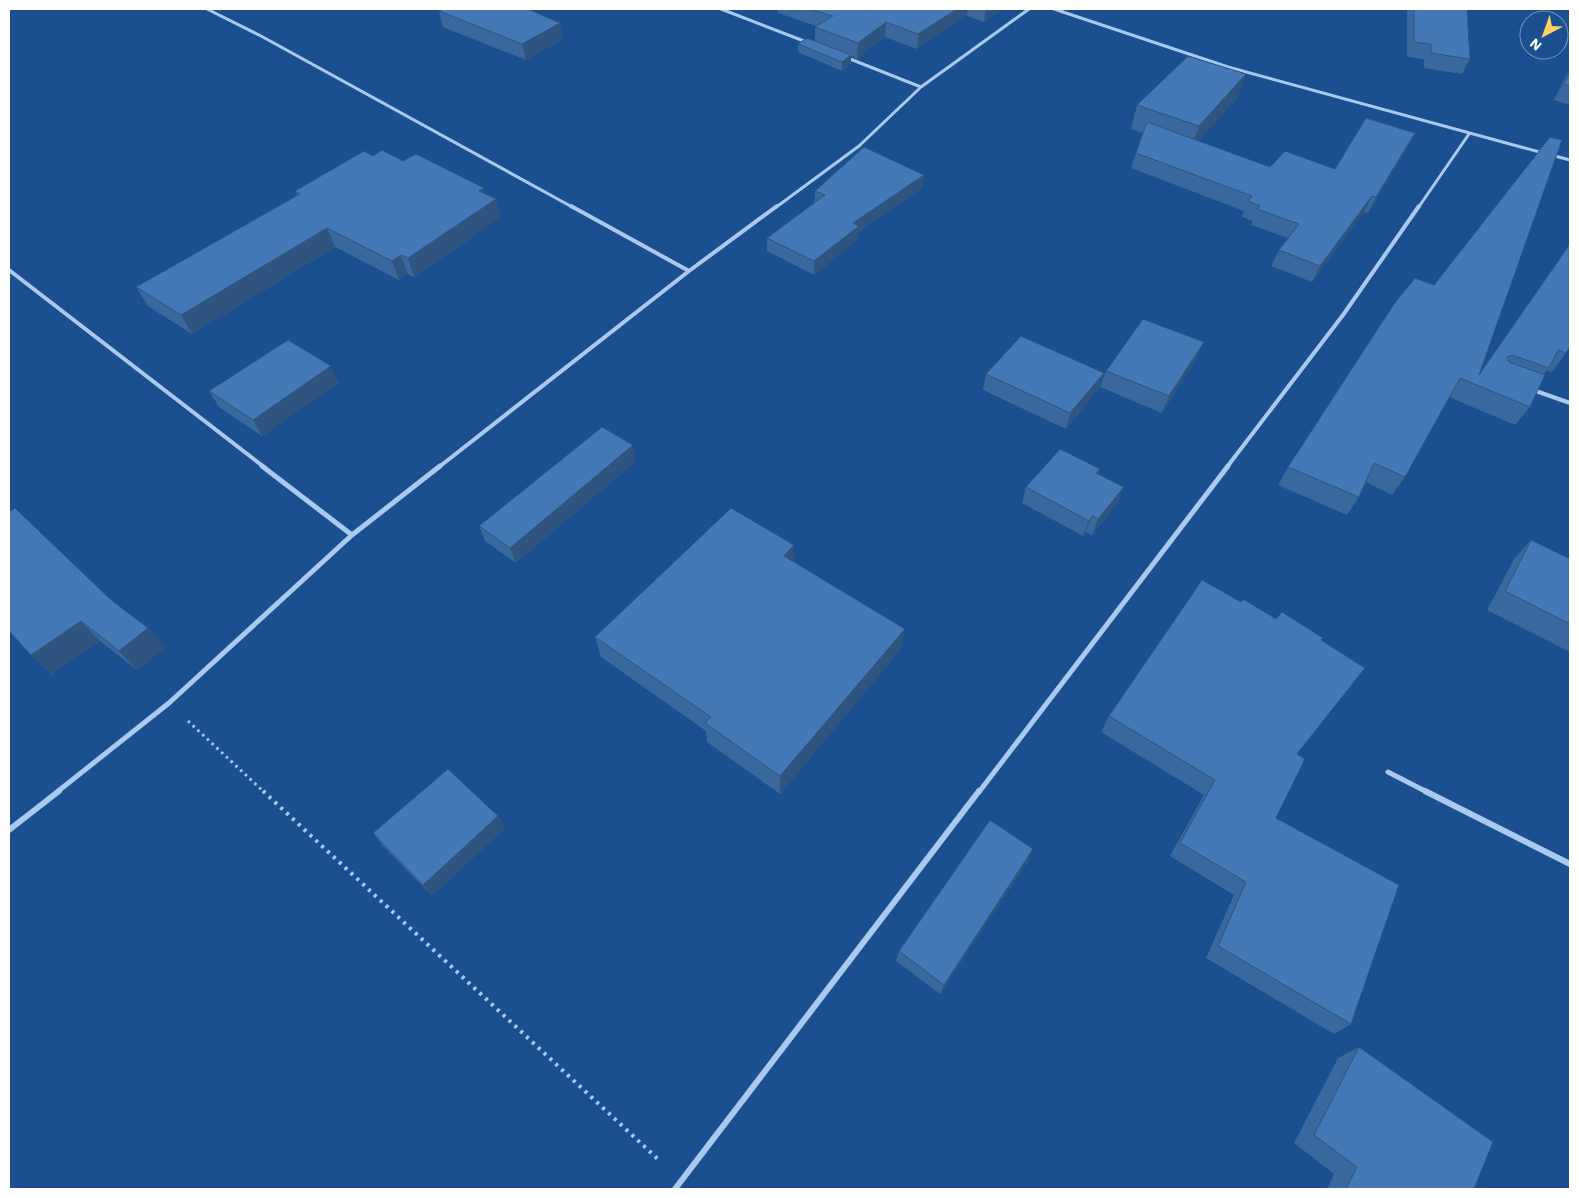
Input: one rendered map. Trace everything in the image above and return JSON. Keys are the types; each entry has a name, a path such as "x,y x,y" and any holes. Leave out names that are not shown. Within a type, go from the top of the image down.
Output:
{"street":[{"path":"207,9 261,36 689,271"},
{"path":"721,9 812,44"},
{"path":"9,830 169,703 352,535 689,271 859,146 921,87 1029,9"},
{"path":"1054,9 1228,66 1469,134 1570,160"},
{"path":"839,55 921,87"},
{"path":"675,1189 1336,323 1469,134"},
{"path":"9,270 352,535"},
{"path":"1525,386 1570,403"},
{"path":"1388,772 1570,864"}],"path":[{"path":"169,703 681,1182"}],"building":[{"path":"444,9 528,9 560,23 522,44 439,11"},
{"path":"810,9 957,9 918,34 886,22 858,43 815,27 833,16"},
{"path":"1414,9 1467,9 1470,59 1431,53 1431,44 1414,42"},
{"path":"807,38 851,55 842,62 798,44"},
{"path":"1188,56 1246,74 1199,126 1137,105"},
{"path":"1570,71 1570,86 1564,84"},
{"path":"1366,118 1415,133 1376,197 1372,196 1320,266 1279,250 1299,224 1257,209 1260,206 1248,201 1252,196 1136,153 1147,122 1270,167 1285,151 1335,169"},
{"path":"1550,137 1562,140 1479,375 1570,244 1570,346 1566,353 1558,350 1549,368 1512,355 1507,357 1509,362 1545,375 1530,407 1460,378 1405,477 1374,463 1359,497 1288,467 1394,304 1415,278 1434,285"},
{"path":"864,147 924,175 853,223 859,226 814,261 767,238 825,195 815,191"},
{"path":"382,150 403,161 416,154 484,188 479,191 496,199 408,258 401,255 392,261 327,228 181,315 136,287 300,194 295,191 364,151 373,156"},
{"path":"1143,319 1204,342 1169,396 1106,371"},
{"path":"1021,336 1104,373 1070,413 986,374"},
{"path":"288,340 331,366 253,420 209,391"},
{"path":"602,427 633,445 510,548 479,526"},
{"path":"1060,449 1100,469 1096,473 1124,487 1098,519 1092,516 1089,521 1026,487"},
{"path":"15,508 110,599 148,628 119,651 81,621 31,655 9,631 9,512"},
{"path":"731,508 794,545 784,556 905,629 780,776 705,723 711,717 595,637"},
{"path":"1531,540 1570,559 1570,624 1505,591"},
{"path":"1202,580 1241,602 1243,599 1276,619 1282,612 1365,668 1297,754 1305,759 1276,818 1399,885 1351,1024 1218,946 1246,882 1180,843 1215,780 1109,716"},
{"path":"448,769 498,816 423,885 373,833"},
{"path":"990,820 1033,849 944,985 899,951"},
{"path":"1359,1047 1493,1142 1474,1189 1346,1189 1357,1167 1314,1135"}]}
